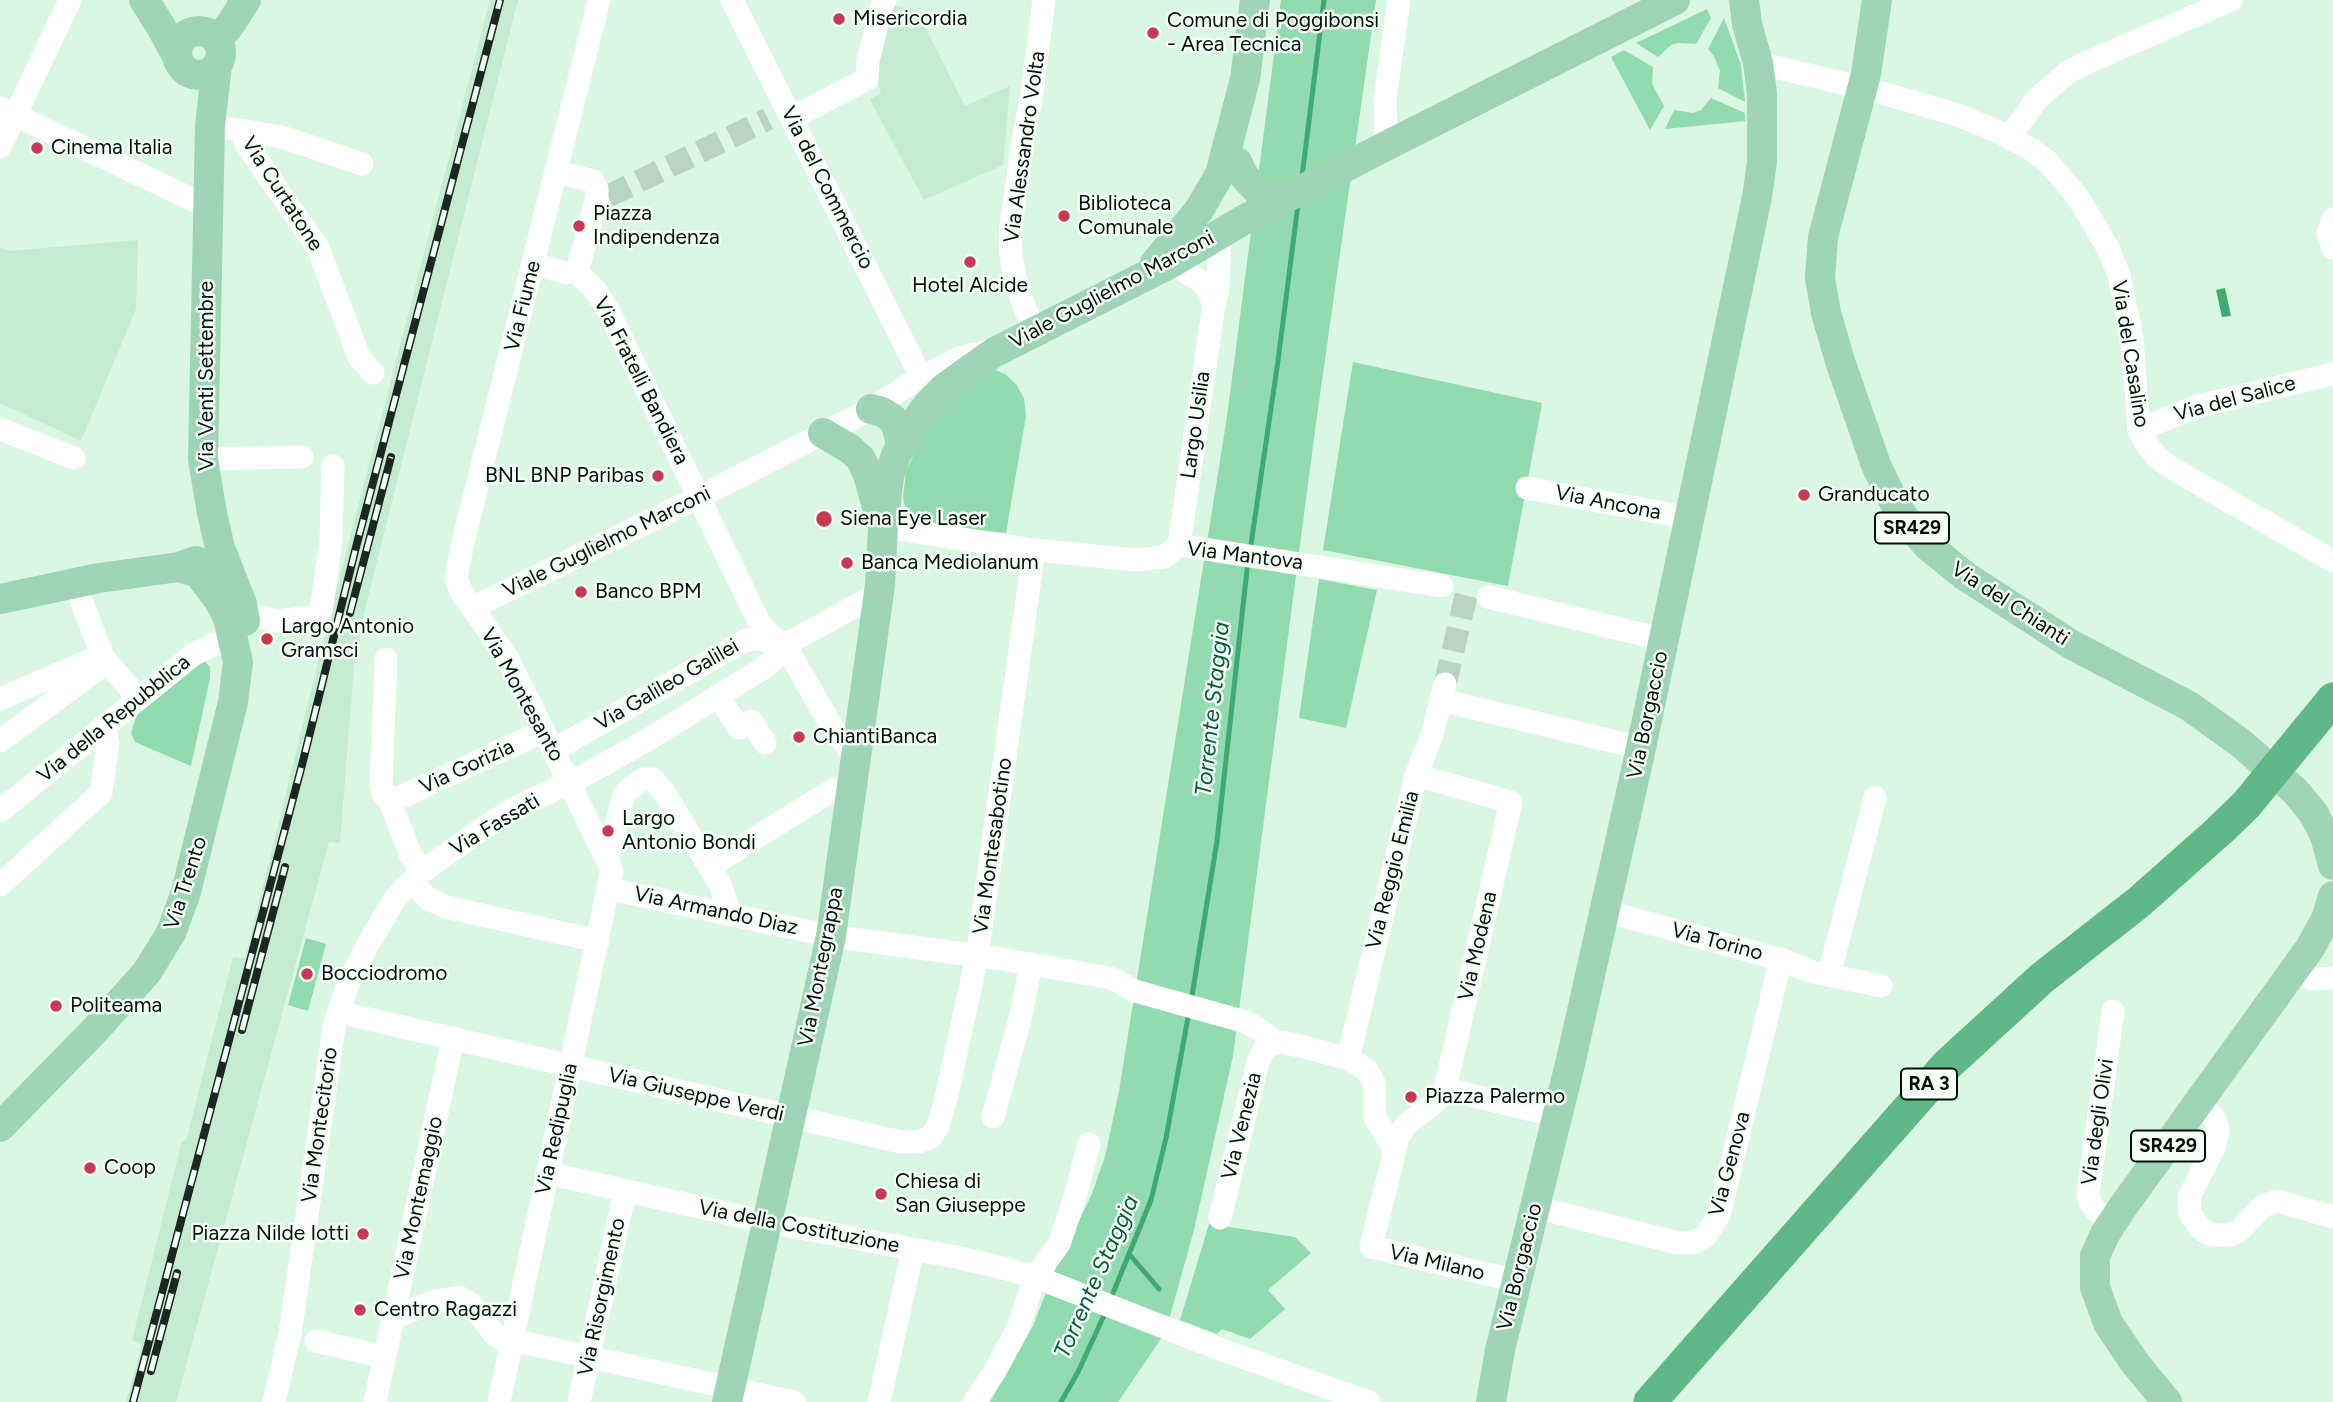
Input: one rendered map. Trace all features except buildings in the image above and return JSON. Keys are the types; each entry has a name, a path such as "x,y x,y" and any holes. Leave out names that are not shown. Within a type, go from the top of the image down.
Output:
{"highway":[{"name":"RA 3","path":"1650,1402 1947,1065 2042,978 2255,810 2318,740 2333,699"},
{"name":"RA 3","path":"1678,1402 1961,1079 2018,1025 2150,922 2235,847 2255,810"}],"main road":[{"path":"211,45 193,32 182,38 178,44 181,64 199,74 206,73 211,45 230,25 246,0"},
{"path":"1220,233 1244,124 1245,79 1255,0"},
{"name":"Via Borgaccio","path":"1490,1402 1500,1350 1605,911 1665,639 1759,185 1763,126 1758,63 1746,12 1725,0"},
{"name":"Via del Chianti","path":"1877,0 1863,88 1824,237 1821,287 1832,336 1860,421 1875,465 1894,502 1909,525 1928,546 1965,576 2071,645 2189,706 2253,754 2296,792 2314,814 2329,847 2333,865"},
{"name":"Viale Guglielmo Marconi","path":"995,352 1171,263 1247,218 1377,150 1675,1"},
{"path":"147,4 211,45"},
{"name":"Via Venti Settembre","path":"147,4 201,96 205,105 205,120 210,126"},
{"name":"Via Venti Settembre","path":"211,45 204,459 220,548 244,613 245,637 236,653"},
{"path":"1139,278 1175,241 1216,183 1245,79"},
{"path":"1237,162 1244,176 1258,191 1287,197"},
{"path":"883,527 891,469 901,446 922,413 937,394 995,352"},
{"path":"871,409 891,418 897,427 901,446"},
{"path":"823,433 861,459 883,527"},
{"name":"Via Montegrappa","path":"729,1395 831,936 879,593 883,527"},
{"path":"0,599 74,582 179,567 203,557 211,549 216,530"},
{"path":"179,567 193,570 211,587 224,609 236,653"},
{"name":"Via Trento","path":"0,1128 126,997 147,972 167,940 183,902 200,842 235,695 236,653"},
{"name":"SR429","path":"2167,1402 2121,1344 2108,1323 2097,1297 2094,1280 2095,1256 2113,1221 2294,971 2322,928 2333,896"},
{"path":"1482,1402 1500,1350"}],"street":[{"path":"0,147 8,112 70,0"},
{"name":"Via Fiume","path":"472,608 457,584 457,566 599,0"},
{"name":"Via del Commercio","path":"732,0 782,116 921,377"},
{"path":"782,116 867,79 885,0"},
{"name":"Via Alessandro Volta","path":"1034,332 1017,287 1010,233 1044,0"},
{"path":"1377,150 1399,0"},
{"path":"2009,138 2038,99 2068,72 2231,0"},
{"name":"Via del Casalino","path":"1758,63 1863,88 1958,115 2039,155 2059,173 2077,197 2112,257 2122,286 2129,323 2139,430 2151,450 2170,467 2333,561"},
{"path":"1386,83 1392,109 1398,120 1413,132"},
{"path":"8,112 208,207"},
{"name":"Via Curtatone","path":"210,126 282,137 362,164"},
{"name":"Via Curtatone","path":"241,130 246,144 318,248 359,357 373,373"},
{"path":"534,264 566,273 576,271 603,197 593,181 557,172"},
{"path":"2333,219 2328,233 2333,248"},
{"name":"Largo Usilia","path":"1179,545 1218,290 1220,233"},
{"path":"1171,263 1202,282 1214,305"},
{"name":"Via Fratelli Bandiera","path":"576,271 595,290 608,310 699,497"},
{"name":"Viale Guglielmo Marconi","path":"472,608 871,409 921,377 971,354 995,352"},
{"name":"Via del Salice","path":"2139,430 2196,407 2333,374"},
{"path":"0,429 74,458"},
{"path":"204,459 302,457"},
{"path":"244,613 277,621 313,617 321,611 330,552 333,466"},
{"name":"Via Ancona","path":"1527,488 1690,518"},
{"path":"699,497 759,622 769,634 785,645 854,771 836,788 710,866"},
{"name":"Via Mantova","path":"883,527 1034,550 1145,560 1164,557 1179,545 1442,586"},
{"name":"Via Montesabotino","path":"930,1137 938,1126 947,1094 977,957 1034,550"},
{"path":"74,582 104,659 138,698"},
{"name":"Via Galileo Galilei","path":"570,783 768,665 785,645 879,593"},
{"path":"1488,597 1665,639"},
{"name":"Via Montesanto","path":"472,608 507,657 608,857"},
{"name":"Via Galileo Galilei","path":"549,741 746,640 758,639 785,645"},
{"name":"Via della Repubblica","path":"0,811 138,698 204,648 220,643 236,653"},
{"path":"0,699 104,659"},
{"path":"0,741 104,659"},
{"path":"386,659 381,784 427,898 446,907 598,941"},
{"name":"Via Reggio Emilia","path":"1348,1059 1416,775 1430,742 1443,692 1641,748"},
{"path":"718,696 739,728 751,721 765,743"},
{"path":"0,885 100,793 108,738 104,726"},
{"name":"Via Gorizia","path":"389,799 401,797 549,741"},
{"name":"Via Modena","path":"1416,775 1511,802 1445,1089"},
{"path":"608,857 623,797 643,779 650,778 658,784 710,866 725,895 730,914"},
{"name":"Via Fassati","path":"418,876 468,837 508,812 570,783"},
{"path":"1829,975 1875,798"},
{"name":"Via Redipuglia","path":"499,1402 610,889 612,870 608,857"},
{"name":"Via Montecitorio","path":"274,1402 290,1334 331,1043 338,1012 348,983 368,944 391,905 418,876"},
{"name":"Via Armando Diaz","path":"610,889 831,936 1111,978 1135,991 1240,1020 1257,1028 1276,1043"},
{"name":"Via Torino","path":"1605,911 1781,959 1805,970 1881,986"},
{"name":"Via Genova","path":"1535,1207 1678,1243 1693,1243 1706,1236 1719,1215 1781,959"},
{"path":"993,1117 1021,1014 1031,964"},
{"path":"2294,971 2314,979 2333,978"},
{"name":"Via degli Olivi","path":"2113,1011 2088,1195 2093,1208 2113,1221"},
{"name":"Via Giuseppe Verdi","path":"338,1012 901,1142 918,1142 930,1137"},
{"name":"Via Montemaggio","path":"375,1402 453,1038"},
{"path":"1276,1043 1289,1043 1348,1059 1367,1070 1374,1087 1375,1118 1389,1139 1393,1151"},
{"name":"Via Venezia","path":"1220,1218 1258,1062 1264,1049 1276,1043"},
{"path":"1393,1151 1404,1128 1433,1104 1445,1089 1558,1116"},
{"path":"2199,1102 2214,1118 2218,1129 2215,1145 2189,1198 2190,1214 2202,1230 2213,1236 2230,1235 2240,1230 2263,1206 2277,1201 2333,1217"},
{"path":"974,1402 995,1371 1043,1280 1071,1212 1089,1144"},
{"name":"Via Milano","path":"1393,1151 1371,1247 1517,1281"},
{"name":"Via della Costituzione","path":"547,1174 768,1222 979,1261 1043,1280 1238,1356 1369,1402"},
{"name":"Via Risorgimento","path":"579,1402 625,1191"},
{"path":"879,1402 913,1249"},
{"path":"393,1318 435,1301 458,1297 470,1303 497,1337 512,1342 589,1356 729,1395 794,1402"},
{"path":"316,1341 384,1357"}],"shaded area":[{"path":"490,0 518,0 364,613 354,666 340,843 329,842 176,1402 126,1402 142,1344 132,1340 182,1141 186,1141 233,957 245,959 330,614"},
{"path":"1281,0 1376,0 1316,423 1233,1056 1194,1230 1170,1316 1162,1337 1118,1402 990,1402 1033,1326 1053,1274 1091,1196 1105,1157 1119,1091 1227,417"},
{"path":"887,4 917,11 965,106 1010,86 1003,165 924,200 870,100 881,93 871,60"},
{"path":"1707,9 1711,18 1696,44 1671,45 1658,57 1636,43"},
{"path":"1724,18 1741,65 1745,102 1718,88 1720,71 1708,49"},
{"path":"1624,50 1653,67 1652,84 1664,106 1650,130 1611,57"},
{"path":"1711,98 1745,113 1745,121 1665,129 1674,110 1693,113 1701,110"},
{"path":"138,240 136,309 81,441 0,403 0,247 9,251"},
{"path":"2225,288 2231,316 2222,317 2216,290"},
{"path":"1353,362 1542,403 1508,586 1323,550"},
{"path":"995,370 1005,374 1016,384 1024,398 1026,416 1006,533 913,522 906,511 903,497 906,472 919,442 940,409"},
{"path":"1319,579 1377,590 1346,728 1299,718"},
{"path":"205,661 210,667 210,678 191,766 135,742 131,733 137,714 197,662"},
{"name":"Bocciodromo","path":"306,938 326,944 308,1011 288,1005"},
{"path":"1209,1224 1295,1237 1311,1253 1268,1290 1285,1309 1250,1339 1222,1329 1217,1334 1180,1320"}],"waterway":[{"name":"Torrente Staggia","path":"1302,177 1324,0"},
{"name":"Torrente Staggia","path":"1250,551 1298,204"},
{"name":"Torrente Staggia","path":"1191,1002 1217,841 1248,561"},
{"name":"Torrente Staggia","path":"1111,1298 1151,1200 1166,1138 1189,1012"},
{"path":"1130,1255 1159,1289"},
{"name":"Torrente Staggia","path":"1061,1402 1106,1311"}],"tunnel":[{"path":"608,196 768,119"},
{"path":"1445,684 1467,592"}],"railway":[{"path":"133,1402 302,765 355,551 500,0"},
{"path":"350,613 391,457"},
{"path":"242,1030 285,867"},
{"path":"151,1371 177,1273"}],"place":[{"name":"Misericordia","path":"839,19"},
{"name":"Comune di Poggibonsi - Area Tecnica","path":"1153,33"},
{"name":"Cinema Italia","path":"37,148"},
{"name":"Biblioteca Comunale","path":"1064,216"},
{"name":"Piazza Indipendenza","path":"579,226"},
{"name":"Hotel Alcide","path":"970,262"},
{"name":"BNL BNP Paribas","path":"658,476"},
{"name":"Granducato","path":"1804,495"},
{"name":"Siena Eye Laser","path":"824,519"},
{"name":"Banca Mediolanum","path":"847,563"},
{"name":"Banco BPM","path":"581,592"},
{"name":"Largo Antonio Gramsci","path":"267,639"},
{"name":"ChiantiBanca","path":"799,737"},
{"name":"Largo Antonio Bondi","path":"608,831"},
{"name":"Bocciodromo","path":"307,974"},
{"name":"Politeama","path":"56,1006"},
{"name":"Piazza Palermo","path":"1411,1097"},
{"name":"Coop","path":"90,1168"},
{"name":"Chiesa di San Giuseppe","path":"881,1194"},
{"name":"Piazza Nilde Iotti","path":"363,1234"},
{"name":"Centro Ragazzi","path":"360,1310"}]}
